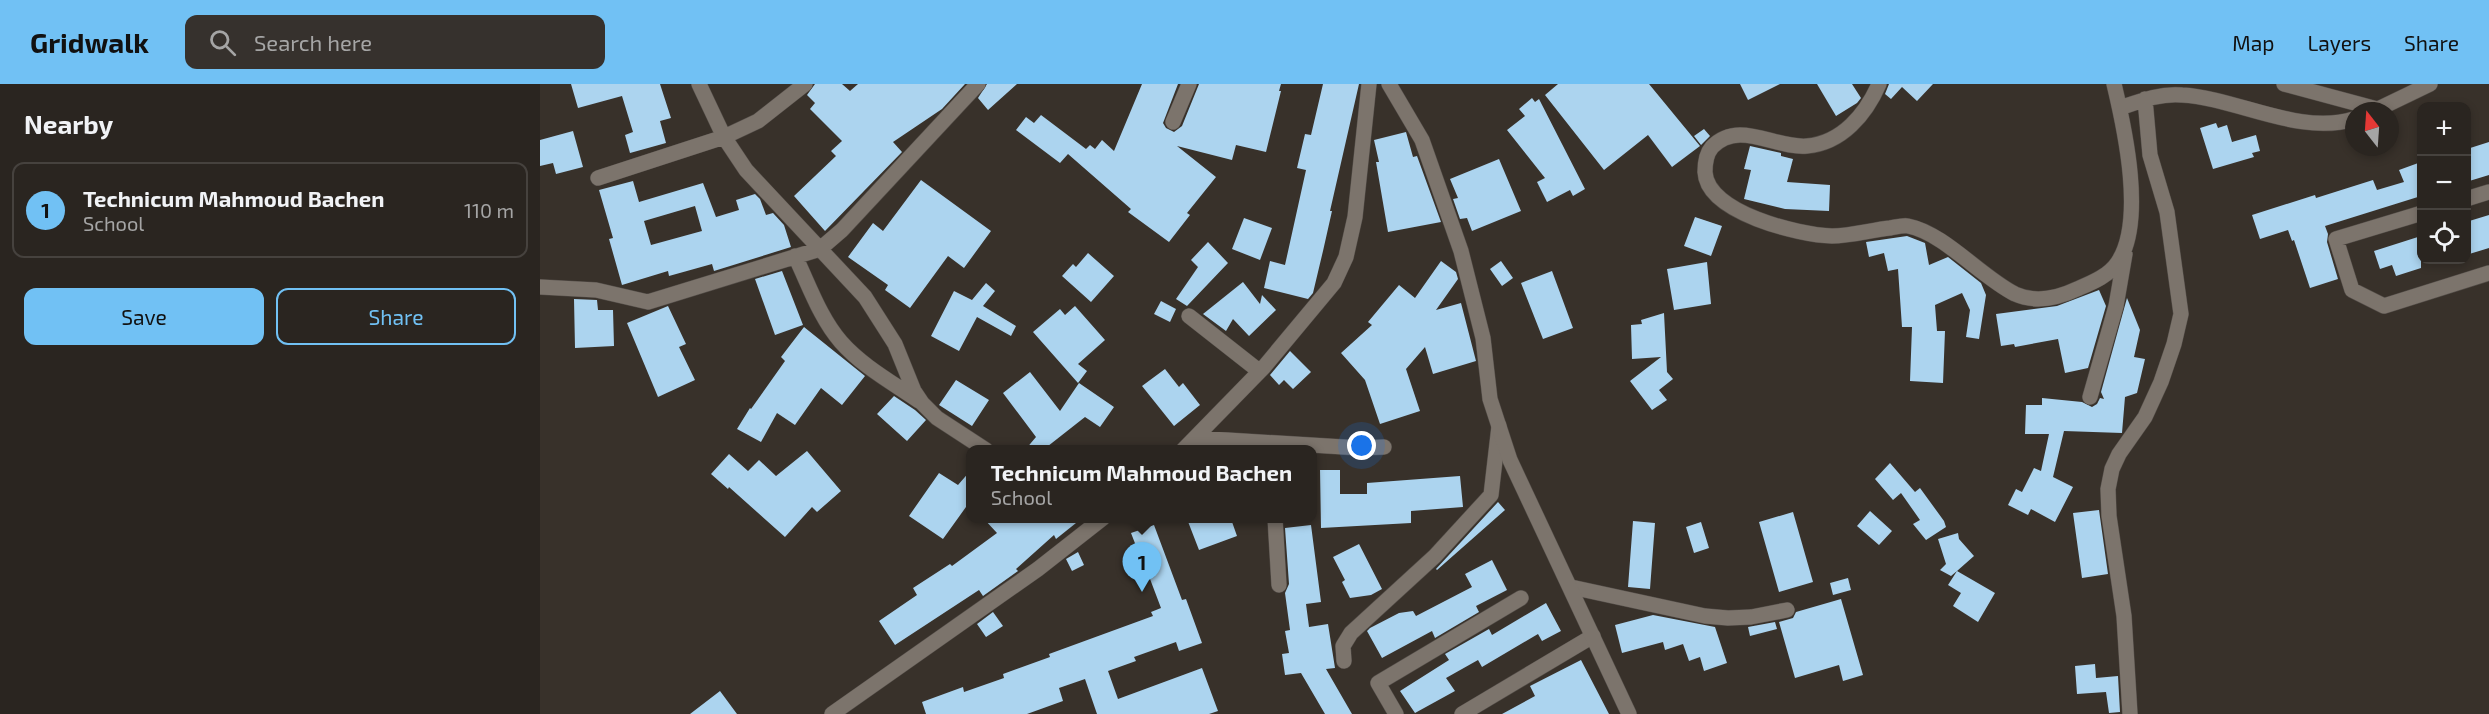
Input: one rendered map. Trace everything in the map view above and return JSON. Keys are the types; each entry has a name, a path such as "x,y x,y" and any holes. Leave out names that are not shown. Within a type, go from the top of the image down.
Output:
{"street":[{"path":"699,84 724,137 746,170 865,297 895,344 914,392 922,403 937,418 978,445"},
{"path":"598,178 724,137 758,121 805,84"},
{"path":"540,287 596,290 635,301 648,302 820,249 842,230 978,84"},
{"path":"1173,122 1189,84"},
{"path":"1188,445 1259,371 1334,283 1346,257 1355,217 1369,84"},
{"path":"1879,84 1863,112 1846,132 1826,141 1808,146 1786,145 1748,135 1732,135 1719,141 1707,154 1705,175 1714,192 1733,208 1798,233 1833,236 1907,226 1928,233 2017,294 2040,299 2068,293 2100,278 2118,263 2127,242"},
{"path":"2090,397 2116,306 2131,213 2130,172 2114,84"},
{"path":"2284,84 2347,102"},
{"path":"2392,102 2430,84"},
{"path":"1391,85 1422,140 1461,251 1483,338 1490,399 1510,460 1533,515 1571,587 1629,714"},
{"path":"2120,108 2162,95 2182,94 2283,118 2322,122 2345,120"},
{"path":"2130,714 2124,616 2110,527 2108,489 2112,470 2119,454 2145,417 2161,382 2181,314 2167,212 2150,155 2145,99"},
{"path":"2471,197 2489,192"},
{"path":"2417,214 2336,239 2352,290 2384,306 2489,273"},
{"path":"795,256 825,321 842,343 876,371 922,403"},
{"path":"1189,316 1259,371"},
{"path":"1344,661 1343,646 1351,633 1435,556 1491,495 1499,426"},
{"path":"1195,438 1259,445"},
{"path":"1317,447 1384,447"},
{"path":"832,714 1038,569 1095,523"},
{"path":"1275,523 1279,585"},
{"path":"1571,587 1705,616 1751,617 1787,610"},
{"path":"1396,714 1378,683 1521,598"},
{"path":"1462,714 1593,636"}],"building":[{"path":"571,84 660,84 671,118 660,121 666,143 630,153 625,135 633,132 622,96 578,108"},
{"path":"815,84 842,84 850,91 858,84 965,84 942,109 893,142 902,152 825,231 794,196 836,156 831,151 842,141 810,109 815,103 807,95"},
{"path":"987,84 1017,84 988,110 978,98"},
{"path":"1142,84 1178,84 1163,123 1166,128 1174,132 1182,126 1199,84 1281,84 1266,152 1236,145 1232,160 1177,146 1216,177 1187,213 1190,215 1169,242 1128,212 1131,209 1068,154 1060,163 1016,130 1026,117 1034,123 1041,115 1086,149 1090,145 1095,149 1102,140 1114,151"},
{"path":"1323,84 1359,84 1323,251 1313,293 1308,299 1264,288 1270,261 1285,265 1306,170 1297,168 1305,134 1311,135"},
{"path":"1558,84 1649,84 1700,146 1672,167 1648,135 1604,170 1545,95"},
{"path":"1740,84 1780,84 1748,100"},
{"path":"1817,84 1852,84 1861,98 1836,116"},
{"path":"1889,84 1933,84 1917,101 1902,87 1891,99 1885,94"},
{"path":"1532,98 1535,102 1539,99 1585,189 1573,196 1570,190 1547,202 1537,182 1545,178 1507,130 1525,116 1519,109"},
{"path":"2216,123 2218,128 2227,125 2232,142 2256,135 2260,151 2252,153 2254,157 2213,169 2200,128"},
{"path":"1704,129 1710,136 1701,145 1694,136"},
{"path":"573,131 583,167 556,174 553,163 540,166 540,140"},
{"path":"1406,132 1413,157 1417,156 1441,222 1388,232 1374,140"},
{"path":"2489,142 2489,175 2471,180 2471,156 2471,148"},
{"path":"1750,146 1781,153 1781,156 1793,159 1787,182 1830,185 1829,211 1785,209 1744,199 1751,170 1744,169"},
{"path":"1499,159 1521,211 1472,231 1467,218 1460,219 1453,199 1458,198 1450,179"},
{"path":"2417,163 2417,197 2325,226 2328,234 2327,242 2338,279 2310,288 2294,240 2292,241 2288,230 2260,239 2252,215 2373,180 2377,190 2404,182 2399,170"},
{"path":"921,180 991,231 964,268 948,256 910,308 885,290 888,285 848,257 873,223 883,231"},
{"path":"633,181 639,202 703,183 716,217 739,210 736,200 755,194 760,199 766,215 773,213 784,225 791,247 714,271 712,264 669,276 668,271 622,285 609,239 613,238 599,190","holes":["695,206 702,231 651,245 644,221"]},
{"path":"2489,215 2489,248 2471,253 2471,220"},
{"path":"1695,217 1722,226 1711,256 1684,246"},
{"path":"1244,218 1272,228 1260,260 1232,249"},
{"path":"1907,236 1925,243 1929,265 1948,257 1981,283 1986,295 1979,339 1966,337 1970,310 1962,293 1935,305 1937,331 1945,331 1943,383 1910,381 1912,327 1902,327 1898,269 1888,271 1884,253 1869,257 1866,242"},
{"path":"2417,237 2417,264 2421,264 2421,268 2396,276 2392,265 2380,269 2374,251"},
{"path":"1208,242 1228,263 1187,306 1176,299 1198,267 1191,260"},
{"path":"1088,253 1114,276 1091,302 1062,276 1073,264 1076,267"},
{"path":"1441,261 1456,272 1458,279 1436,310 1461,303 1476,361 1433,374 1425,347 1406,369 1420,411 1380,424 1365,380 1341,353 1372,325 1368,322 1399,285 1415,298"},
{"path":"1501,261 1513,278 1502,286 1490,269"},
{"path":"1707,262 1711,304 1674,310 1667,269"},
{"path":"782,271 803,325 775,335 755,279"},
{"path":"1552,271 1573,328 1543,339 1521,283"},
{"path":"1243,282 1260,304 1262,295 1276,310 1249,336 1233,319 1226,331 1203,314"},
{"path":"986,283 995,291 983,306 1016,326 1011,336 977,317 959,351 931,336 954,291 972,300"},
{"path":"2099,290 2106,306 2088,368 2065,373 2058,339 2015,347 2014,344 2001,346 1996,314 2057,306"},
{"path":"2127,298 2140,330 2134,357 2145,359 2137,393 2125,397 2122,433 2064,431 2053,477 2073,487 2055,522 2031,509 2028,515 2008,505 2016,489 2022,492 2034,468 2041,471 2049,434 2025,434 2026,405 2042,405 2042,398 2082,402 2092,407 2100,398 2104,399 2101,392"},
{"path":"574,299 597,300 598,310 613,310 614,346 575,348"},
{"path":"1161,301 1176,309 1170,322 1154,314"},
{"path":"668,306 686,344 679,347 695,380 658,397 627,323"},
{"path":"1075,306 1105,340 1078,364 1087,371 1078,383 1033,332 1060,309 1065,315"},
{"path":"1664,313 1667,372 1673,379 1659,390 1667,400 1652,410 1630,381 1661,357 1632,359 1631,325 1642,324 1641,320"},
{"path":"804,327 865,376 842,405 821,388 795,425 777,413 761,442 737,429 785,361 781,357"},
{"path":"1290,351 1311,372 1293,389 1284,380 1279,385 1270,375"},
{"path":"1165,369 1179,387 1183,383 1200,405 1174,426 1142,386"},
{"path":"1030,372 1060,411 1079,383 1114,407 1100,427 1085,417 1049,445 1029,445 1036,437 1003,393"},
{"path":"956,380 989,400 972,426 939,405"},
{"path":"894,396 926,420 907,441 877,414"},
{"path":"807,451 841,491 817,512 812,507 785,537 711,474 729,454 748,471 759,460 776,476"},
{"path":"1890,463 1915,492 1920,488 1946,527 1926,540 1913,524 1920,520 1901,493 1893,500 1875,479"},
{"path":"1320,470 1340,470 1340,494 1367,494 1367,483 1460,476 1463,507 1411,511 1411,523 1321,528"},
{"path":"939,473 958,485 966,476 966,507 943,539 909,516"},
{"path":"1498,502 1505,510 1437,570 1436,569"},
{"path":"2099,510 2108,574 2082,578 2073,513"},
{"path":"1870,511 1892,531 1879,545 1857,526"},
{"path":"1793,512 1813,582 1779,592 1759,522"},
{"path":"1633,521 1655,523 1650,589 1628,587"},
{"path":"1701,522 1709,548 1694,553 1686,527"},
{"path":"988,523 1076,523 1056,539 1054,535 1016,569 1018,571 983,596 979,590 895,645 879,621 917,595 913,588 950,564 952,566 997,533"},
{"path":"1189,523 1232,523 1237,536 1199,550"},
{"path":"1154,525 1182,600 1186,599 1202,643 1179,651 1176,642 1134,657 1136,661 1108,671 1118,699 1202,668 1218,711 1209,714 1097,714 1085,679 1059,688 1063,701 1027,714 926,714 922,702 963,687 964,692 1004,678 1003,674 1050,657 1049,654 1153,616 1151,612 1161,608 1147,571 1136,575 1128,555 1138,551 1131,533"},
{"path":"1311,525 1321,602 1306,604 1309,627 1328,624 1335,668 1326,669 1352,714 1325,714 1301,673 1285,675 1282,654 1289,653 1285,631 1290,630 1285,593 1289,584 1285,528"},
{"path":"1958,533 1959,539 1974,556 1951,576 1940,570 1946,564 1938,539"},
{"path":"1359,544 1382,589 1371,595 1350,598 1342,582 1345,580 1333,557"},
{"path":"1078,552 1084,565 1072,571 1066,559"},
{"path":"1492,560 1507,590 1476,606 1479,612 1435,638 1432,631 1382,658 1367,631 1370,628 1399,613 1413,611 1416,616 1472,587 1465,574"},
{"path":"1957,571 1995,593 1978,622 1953,606 1961,593 1948,585"},
{"path":"1848,578 1851,590 1833,595 1830,583"},
{"path":"1841,599 1863,675 1843,681 1839,665 1795,678 1779,622 1793,618 1796,612"},
{"path":"1546,603 1561,631 1542,641 1538,634 1482,667 1478,660 1446,678 1455,691 1415,713 1400,691 1449,660 1445,654 1489,629 1492,635"},
{"path":"993,612 1003,626 986,637 977,624"},
{"path":"1653,615 1715,627 1727,663 1704,671 1700,657 1689,661 1683,644 1665,650 1663,642 1622,653 1615,625"},
{"path":"1775,622 1777,629 1750,636 1748,627"},
{"path":"1581,660 1609,714 1502,714 1535,696 1530,686"},
{"path":"2095,664 2096,678 2118,676 2120,712 2109,713 2106,692 2077,694 2075,666"},
{"path":"720,691 737,714 690,714"}],"place":[{"name":"Technicum Mahmoud Bachen","path":"1142,592"}]}
